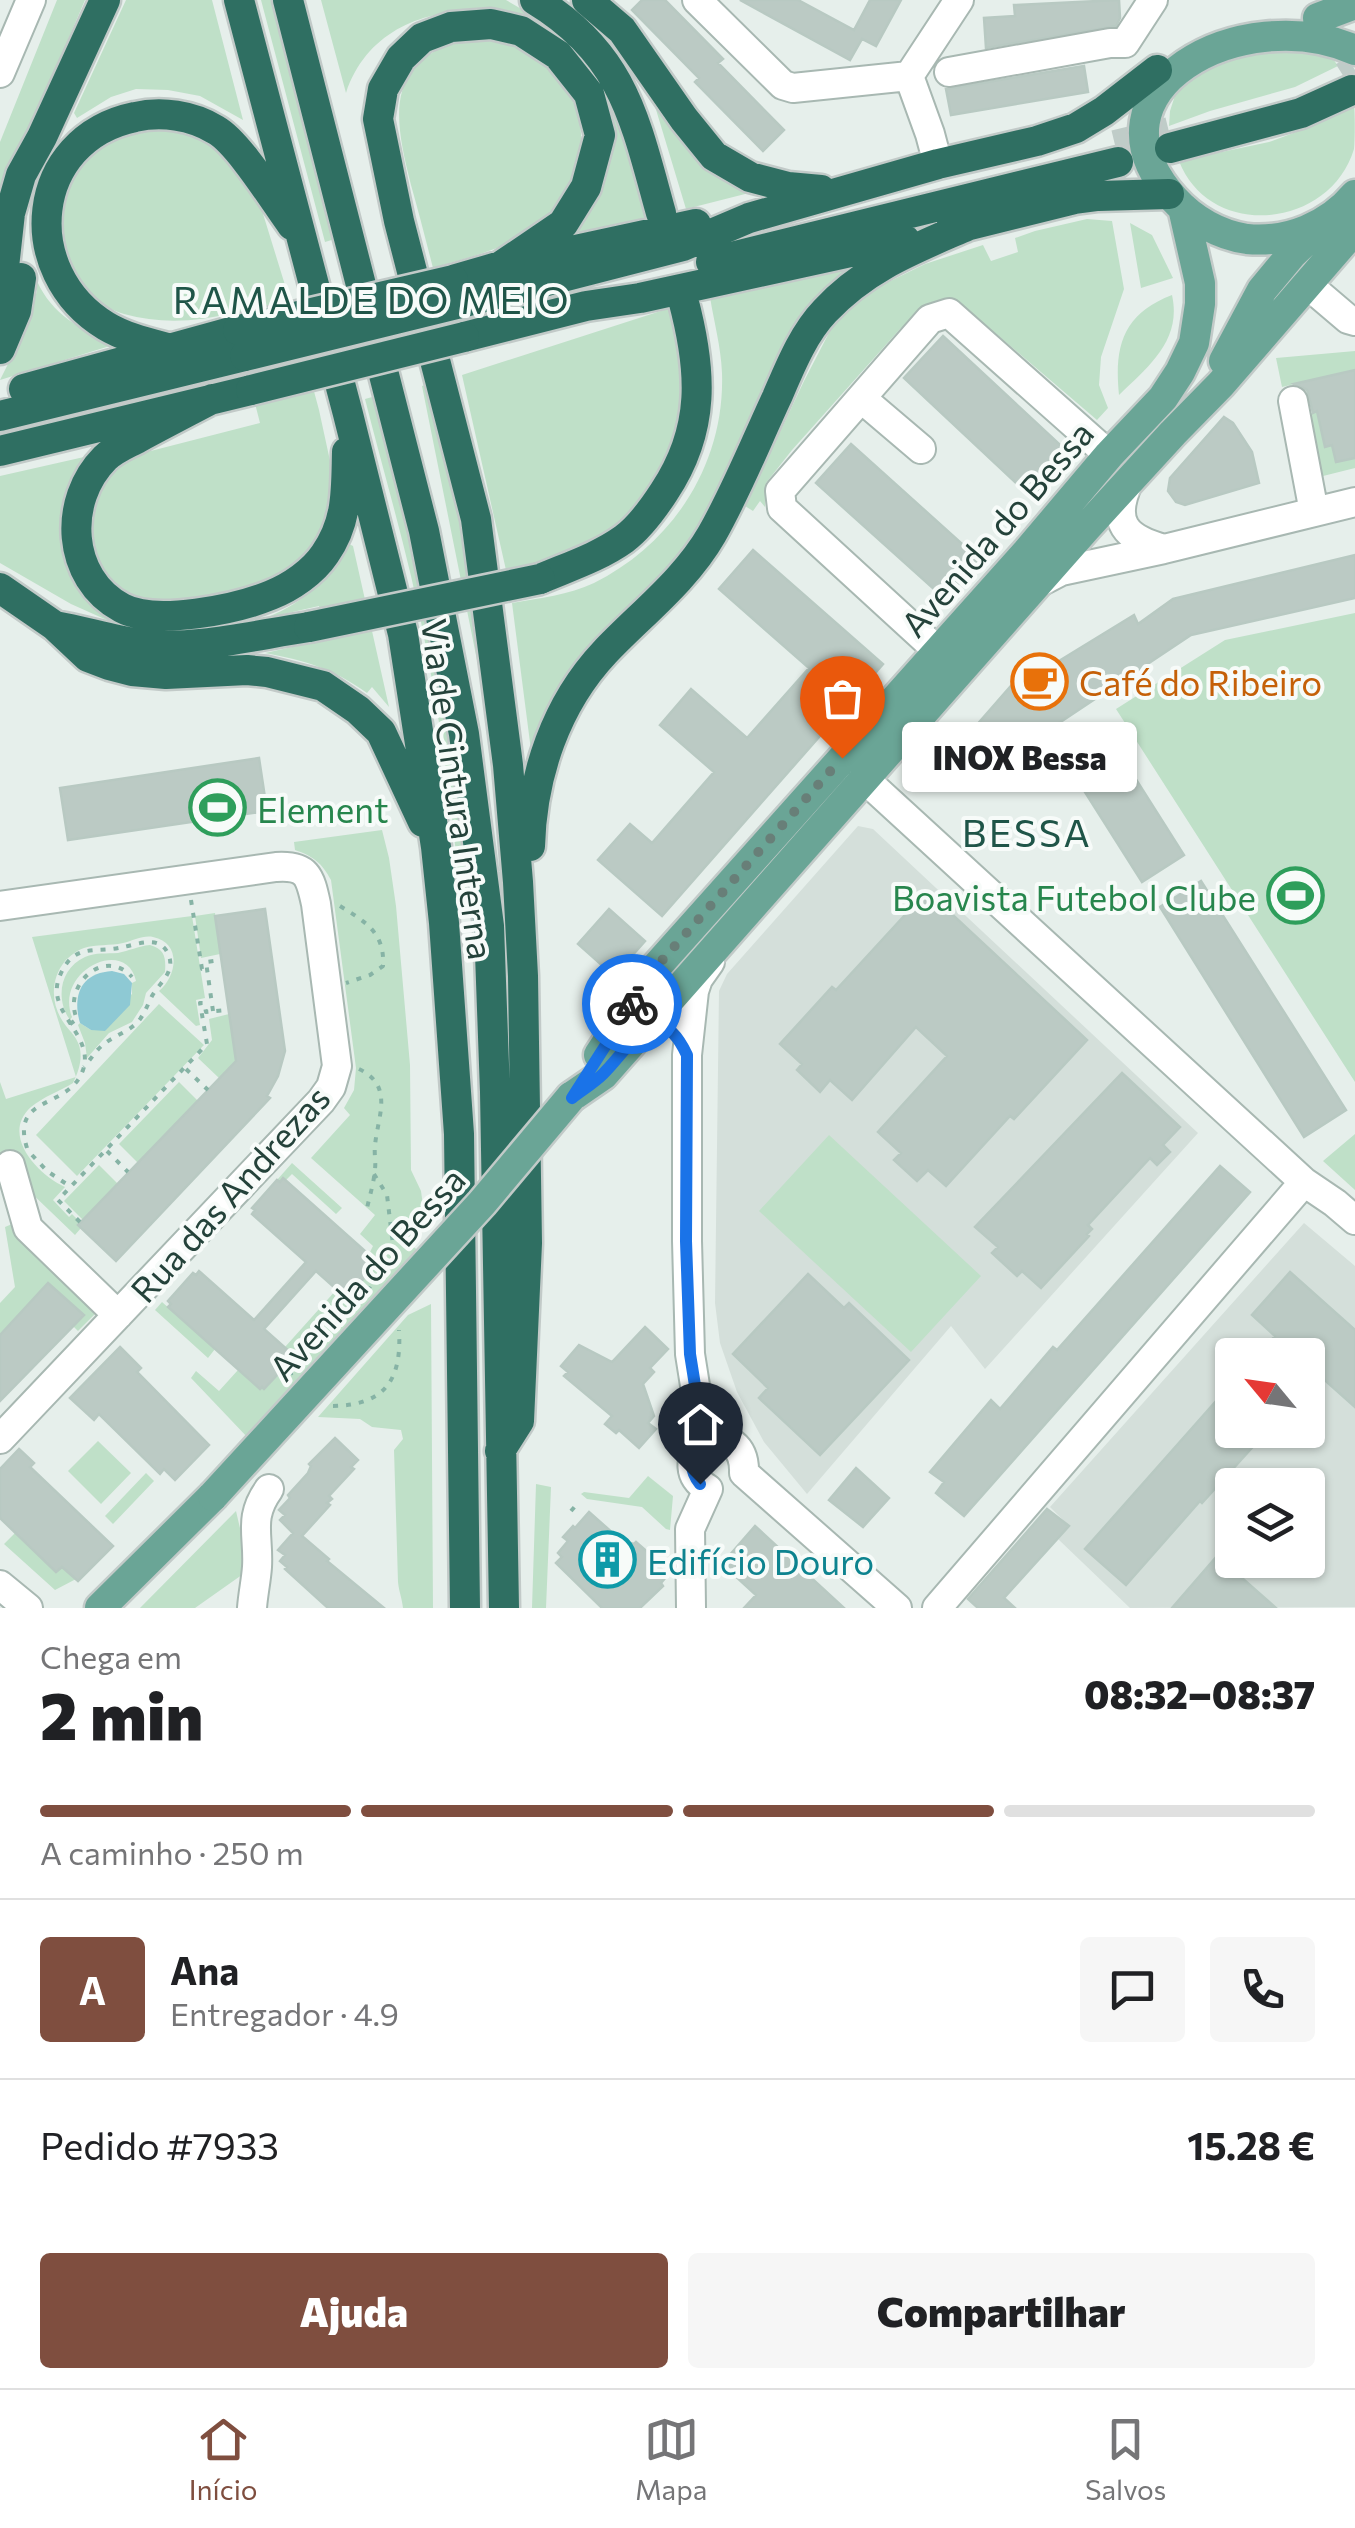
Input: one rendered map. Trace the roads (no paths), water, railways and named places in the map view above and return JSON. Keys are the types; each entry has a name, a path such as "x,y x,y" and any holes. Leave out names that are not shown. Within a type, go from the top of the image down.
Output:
{"highway":[{"path":"0,302 10,213 22,175 105,0"},
{"name":"Via de Cintura Interna","path":"239,0 403,634 436,847 459,1134 465,1608"},
{"name":"Via de Cintura Interna","path":"288,0 424,531 464,734 489,926 496,1092 504,1608"},
{"path":"535,0 572,24 598,52 619,84 637,128 662,212"},
{"path":"587,0 622,30 714,156 750,177 788,188 838,192"},
{"path":"455,292 563,224 586,187 600,135 588,94 558,55 521,31 490,24 451,28 422,38 401,58 383,89 378,119 399,221 476,519 508,765 524,976 527,1243 519,1420 500,1451"},
{"path":"683,246 749,218 1076,128 1104,112 1157,70"},
{"path":"1170,140 1291,100 1350,72"},
{"path":"171,348 133,339 106,326 78,303 56,275 47,243 47,202 60,169 84,138 118,120 152,114 184,117 218,130 243,157 302,239"},
{"path":"0,349 16,311 27,209 42,137"},
{"path":"0,416 242,343 455,292 683,246 756,236 1117,154 639,280 586,306"},
{"path":"0,451 586,306 640,298 1074,199 1176,201"},
{"path":"501,266 681,226 749,218"},
{"path":"518,882 529,858 538,780 563,711 603,654 700,555 804,340 821,315 882,264 968,226"},
{"path":"55,626 137,644 183,645 309,627 540,579 600,554 626,537 653,509 677,473 691,438 698,399 692,333 683,299"},
{"path":"0,396 171,348 242,343"},
{"path":"212,399 108,454 90,474 79,501 75,534 79,554 94,585 123,609 162,617 214,610 272,595 299,580 324,556 342,524 348,414"},
{"path":"0,588 55,626 88,657 132,672 247,670 323,686 358,710 380,732 436,847"}],"main road":[{"path":"1304,10 1355,4"},
{"path":"1304,10 1338,32 1350,72"},
{"path":"1157,70 1193,28"},
{"name":"Avenida do Bessa","path":"100,1608 214,1496 482,1202 572,1098 657,966 1109,454 1164,398 1194,342 1200,283 1176,201 1154,165 1146,134 1148,101 1157,70"},
{"path":"1176,201 1200,222 1221,232 1266,240 1343,223 1344,208 1355,194"},
{"name":"Avenida do Bessa","path":"572,1098 602,1074 714,951 1038,582 1222,383 1308,284 1343,223"},
{"name":"Avenida do Bessa","path":"1173,433 1226,357 1262,290 1292,254 1343,223"}],"street":[{"path":"697,0 783,85 793,88 909,76"},
{"path":"909,76 958,0"},
{"path":"949,72 1110,43 1125,44 1153,0"},
{"path":"0,73 18,17"},
{"path":"909,76 938,164"},
{"path":"1308,284 1355,321"},
{"path":"938,651 782,508 780,492 861,398 930,319 949,313 1109,454"},
{"path":"861,398 921,449"},
{"path":"1293,401 1314,512"},
{"path":"1128,483 1120,502 1126,529 1142,543 1164,549"},
{"path":"1038,582 1061,571 1355,502"},
{"path":"842,758 1304,1182 1355,1220"},
{"name":"Rua das Andrezas","path":"0,906 276,867 302,870 312,882 338,1066 321,1102 0,1439"},
{"path":"704,1442 690,1354 687,1055 694,991 714,951"},
{"path":"642,1029 668,1029 680,1039 687,1055"},
{"path":"10,1165 28,1228 118,1315"},
{"path":"1304,1182 1326,1211 1355,1236"},
{"path":"937,1608 1304,1182"},
{"path":"716,1438 733,1442 744,1457 744,1473 732,1488 716,1492 708,1489 695,1478 694,1452 704,1442 716,1438"},
{"path":"744,1473 896,1608"},
{"path":"246,1604 257,1565 256,1516 260,1501 270,1489"},
{"path":"690,1608 690,1529 708,1489"},
{"path":"0,1585 28,1608"}],"water":[{"path":"112,971 124,974 132,983 130,1005 105,1031 91,1030 80,1023 78,995 93,976"}],"tunnel":[{"path":"1344,77 1355,70"},
{"path":"1115,145 1169,132"}],"place":[{"name":"Café do Ribeiro","path":"1040,681"},
{"name":"INOX Bessa","path":"842,758"},
{"name":"Element","path":"218,808"},
{"name":"Boavista Futebol Clube","path":"1295,896"},
{"name":"Edifício Douro","path":"608,1560"}],"district":[{"name":"RAMALDE DO MEIO","path":"372,298"},
{"name":"BESSA","path":"1027,831"}]}
